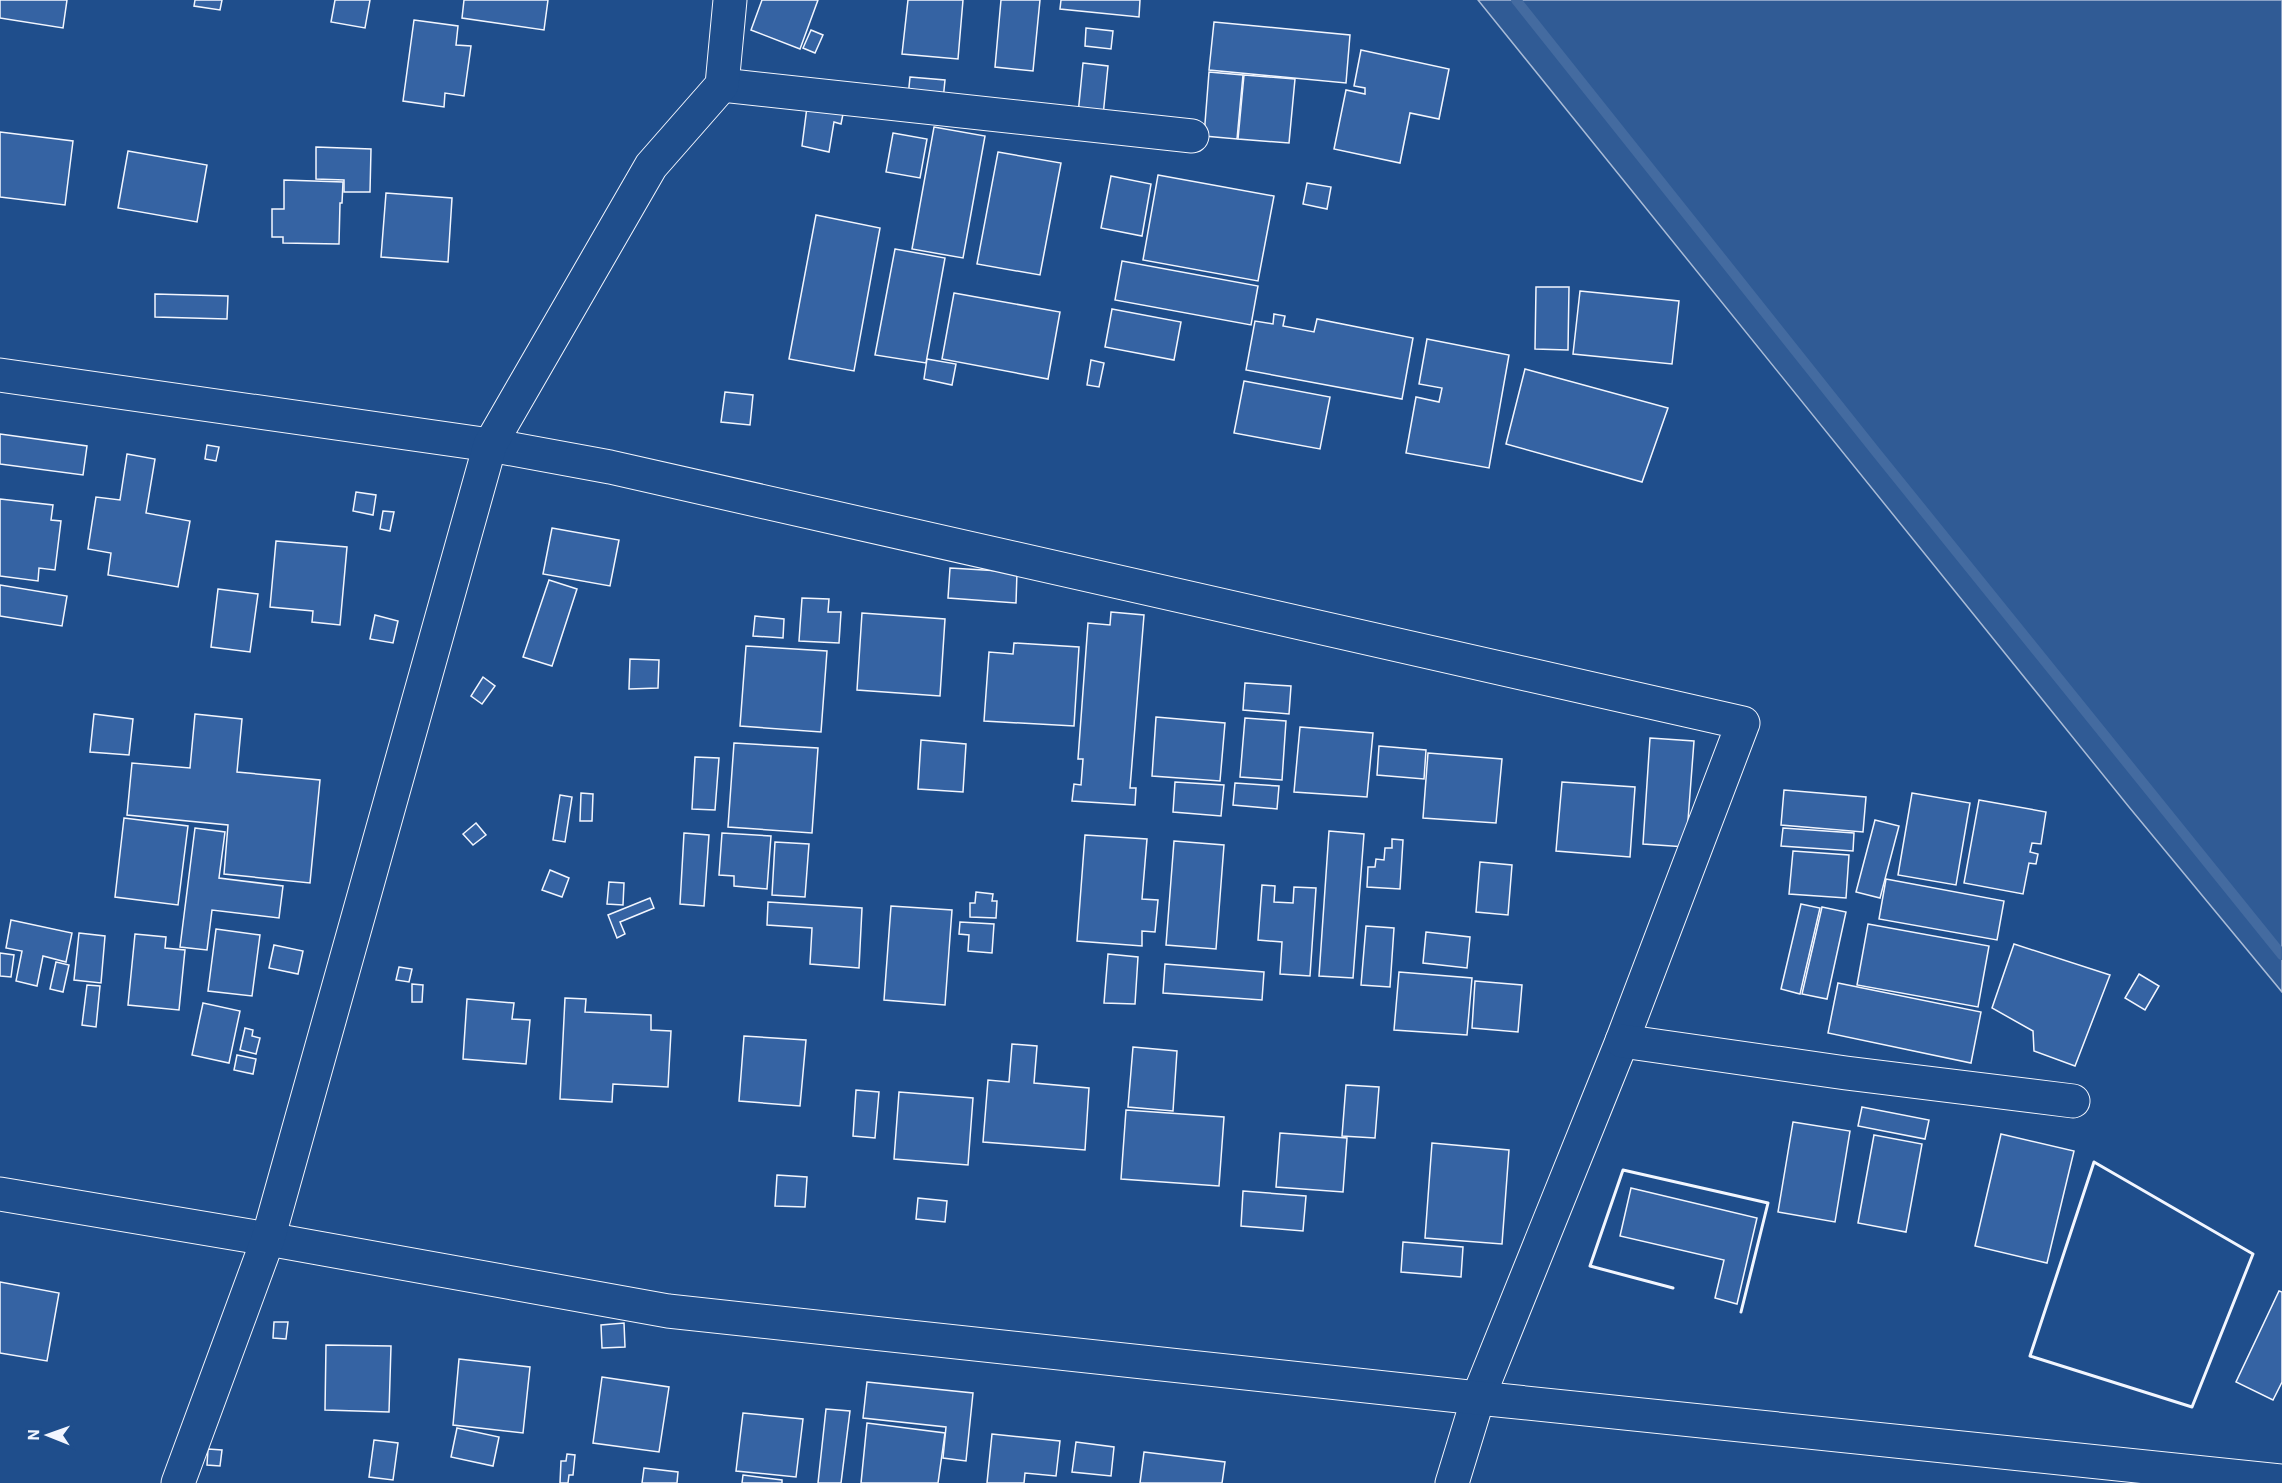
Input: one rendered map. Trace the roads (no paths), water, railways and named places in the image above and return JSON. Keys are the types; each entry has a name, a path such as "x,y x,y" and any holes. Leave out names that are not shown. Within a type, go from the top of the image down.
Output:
{"street":[{"path":"178,1483 268,1239 490,445 651,166 722,85 730,0"},
{"path":"722,85 1192,136"},
{"path":"0,375 490,445 664,478 1743,723 1622,1041 1478,1398 1452,1483"},
{"path":"1622,1041 1846,1073 2073,1101"},
{"path":"0,1194 268,1239 668,1311 2282,1481"}],"waterway":[{"path":"1516,0 1876,452 2282,955"}]}
